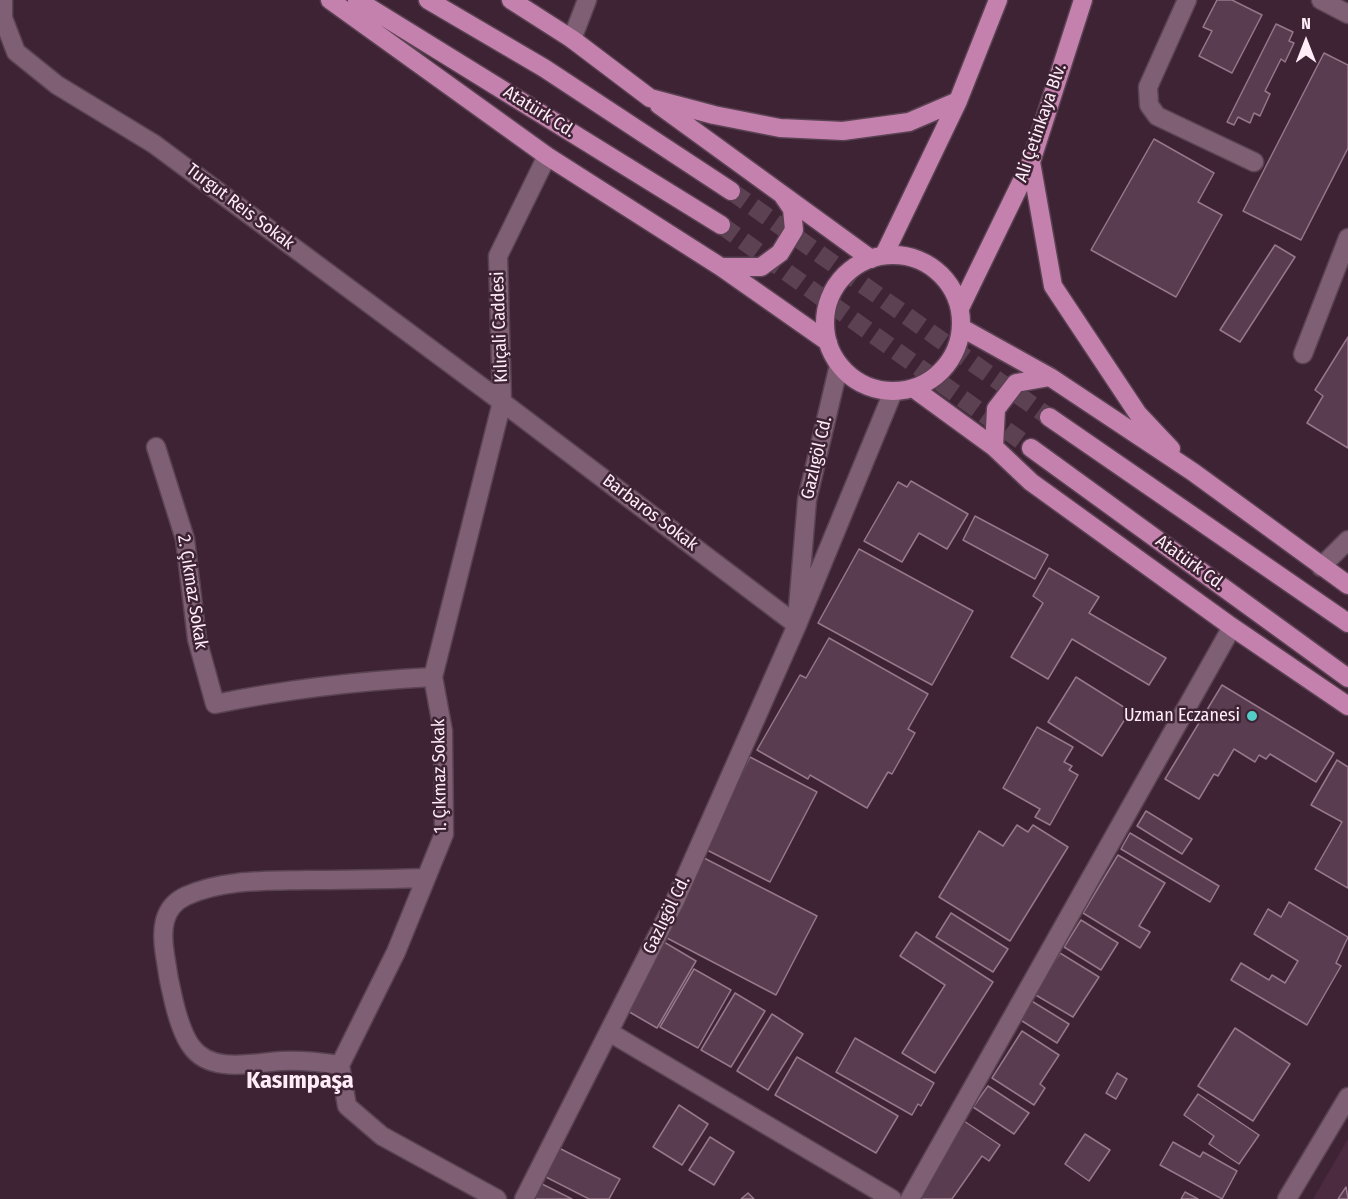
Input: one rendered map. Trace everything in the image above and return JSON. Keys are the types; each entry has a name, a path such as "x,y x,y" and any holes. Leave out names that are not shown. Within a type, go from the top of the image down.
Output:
{"main road":[{"path":"330,0 547,156 721,267 828,342"},
{"name":"Atatürk Cd.","path":"357,0 721,225"},
{"name":"Atatürk Cd.","path":"428,0 544,68 731,191"},
{"path":"511,0 572,39 780,191 877,257"},
{"path":"877,257 957,101 998,0"},
{"name":"Ali Çetinkaya Blv.","path":"960,308 1031,162 1083,0"},
{"path":"650,98 780,129 843,131 909,122 957,101"},
{"path":"1031,162 1053,286 1138,414 1193,472"},
{"path":"721,267 761,267 780,253 794,230 792,209 780,191"},
{"path":"904,255 923,261 940,273 953,289 960,308 962,328 957,348 947,366 932,380 913,388 893,392 872,388 854,379 839,365 824,327 826,307 834,288 847,272 877,257 904,255"},
{"path":"962,328 1050,377 1193,472 1348,585"},
{"path":"994,447 996,409 1016,383 1050,377"},
{"path":"913,388 994,447 1031,482 1232,627 1348,706"},
{"path":"1049,417 1348,623"},
{"name":"Atatürk Cd.","path":"1031,448 1348,678"}],"street":[{"name":"Turgut Reis Sokak","path":"3,0 3,18 16,51 57,85 154,144 502,402"},
{"path":"572,39 587,0"},
{"path":"1187,0 1148,87 1149,105 1157,116 1254,162"},
{"path":"1321,0 1348,14"},
{"name":"Kılıçali Caddesi","path":"502,402 498,256 547,156"},
{"path":"1303,354 1348,238"},
{"name":"Gazlıgöl Cd.","path":"797,625 807,500 839,365"},
{"name":"Gazlıgöl Cd.","path":"524,1199 675,901 797,625 893,392"},
{"name":"Barbaros Sokak","path":"502,402 797,625"},
{"name":"1. Çıkmaz Sokak","path":"340,1065 396,952 444,834 443,731 433,677 502,402"},
{"name":"2. Çıkmaz Sokak","path":"156,447 185,539 197,639 215,704 263,693 328,685 433,677"},
{"path":"1321,567 1348,540"},
{"path":"910,1199 1232,627"},
{"path":"426,878 249,882 187,895 176,902 164,921 162,937 169,984 186,1038 196,1053 210,1060 239,1066 303,1061 340,1065 347,1106 382,1136 497,1199"},
{"path":"609,1032 892,1199"},
{"path":"1287,1199 1348,1097"}],"shaded area":[{"path":"1348,1139 1348,1199 1313,1199"}],"building":[{"path":"1217,0 1232,0 1262,15 1232,73 1199,56 1212,31 1203,27"},
{"path":"1276,24 1293,32 1289,41 1294,43 1285,62 1281,59 1265,91 1270,94 1260,116 1254,113 1250,123 1238,117 1234,125 1227,122"},
{"path":"1324,53 1348,65 1348,148 1301,240 1243,211"},
{"path":"1154,139 1214,173 1198,202 1222,215 1176,297 1091,250"},
{"path":"1275,245 1295,257 1240,342 1220,330"},
{"path":"1348,337 1348,448 1307,423 1323,396 1315,390"},
{"path":"911,481 968,514 947,549 919,533 902,562 864,541 898,482 907,487"},
{"path":"975,516 1048,555 1035,579 963,540"},
{"path":"859,549 973,611 932,685 818,623"},
{"path":"1049,568 1099,597 1089,613 1166,658 1149,685 1072,639 1048,679 1011,657 1043,603 1033,596"},
{"path":"829,638 928,694 908,729 915,733 892,774 888,772 867,808 810,775 808,779 757,750 800,675 806,678"},
{"path":"1076,677 1130,711 1102,756 1048,722"},
{"path":"1222,685 1334,753 1316,782 1270,754 1266,759 1259,755 1255,762 1234,749 1218,776 1214,774 1199,799 1165,779"},
{"path":"1037,727 1073,747 1064,762 1072,766 1069,770 1078,775 1050,825 1035,817 1040,809 1003,788"},
{"path":"750,757 817,792 770,882 703,848"},
{"path":"1337,760 1348,767 1348,888 1315,869 1342,822 1311,805"},
{"path":"1146,811 1192,839 1182,854 1137,826"},
{"path":"1017,825 1028,832 1033,825 1068,847 1010,941 939,897 979,831 1003,846"},
{"path":"1130,833 1219,886 1210,902 1121,849"},
{"path":"1118,855 1165,883 1139,926 1150,932 1140,948 1083,913"},
{"path":"704,858 817,916 776,995 663,936"},
{"path":"1289,902 1348,937 1336,963 1341,966 1307,1025 1231,980 1241,963 1269,980 1272,975 1285,983 1298,961 1254,934 1268,909 1281,917"},
{"path":"951,913 1008,949 993,972 936,937"},
{"path":"1081,920 1118,943 1101,970 1064,947"},
{"path":"916,932 993,982 935,1073 902,1053 945,985 900,956"},
{"path":"664,942 696,961 657,1028 626,1010"},
{"path":"1060,953 1099,977 1073,1017 1034,994"},
{"path":"694,969 731,990 698,1048 660,1027"},
{"path":"735,993 765,1011 731,1067 701,1050"},
{"path":"1030,1000 1069,1024 1057,1043 1019,1019"},
{"path":"772,1014 803,1034 768,1090 737,1071"},
{"path":"1235,1028 1290,1064 1253,1121 1198,1086"},
{"path":"1022,1031 1059,1055 1040,1084 1045,1088 1034,1105 992,1078"},
{"path":"855,1038 934,1083 921,1106 918,1104 912,1115 836,1072"},
{"path":"797,1057 898,1116 876,1153 775,1095"},
{"path":"1117,1073 1127,1079 1116,1099 1106,1093"},
{"path":"988,1086 1029,1113 1014,1134 973,1107"},
{"path":"1198,1094 1259,1135 1239,1164 1209,1144 1214,1136 1184,1115"},
{"path":"679,1105 708,1124 682,1165 653,1147"},
{"path":"964,1121 1000,1145 989,1161 982,1156 952,1199 917,1199"},
{"path":"1085,1134 1110,1150 1089,1181 1065,1164"},
{"path":"710,1137 734,1152 714,1185 689,1170"},
{"path":"1173,1142 1200,1157 1203,1152 1237,1171 1222,1199 1160,1165"},
{"path":"553,1145 620,1179 609,1199 589,1199 538,1173"},
{"path":"536,1181 572,1199 527,1199"},
{"path":"1346,1187 1348,1199 1338,1199"},
{"path":"1185,1192 1198,1199 1181,1199"},
{"path":"748,1193 754,1199 741,1199"}],"tunnel":[{"path":"731,191 1049,417"},
{"path":"721,225 1031,448"}],"place":[{"name":"Uzman Eczanesi","path":"1252,716"}],"district":[{"name":"Kasımpaşa","path":"300,1081"}]}
